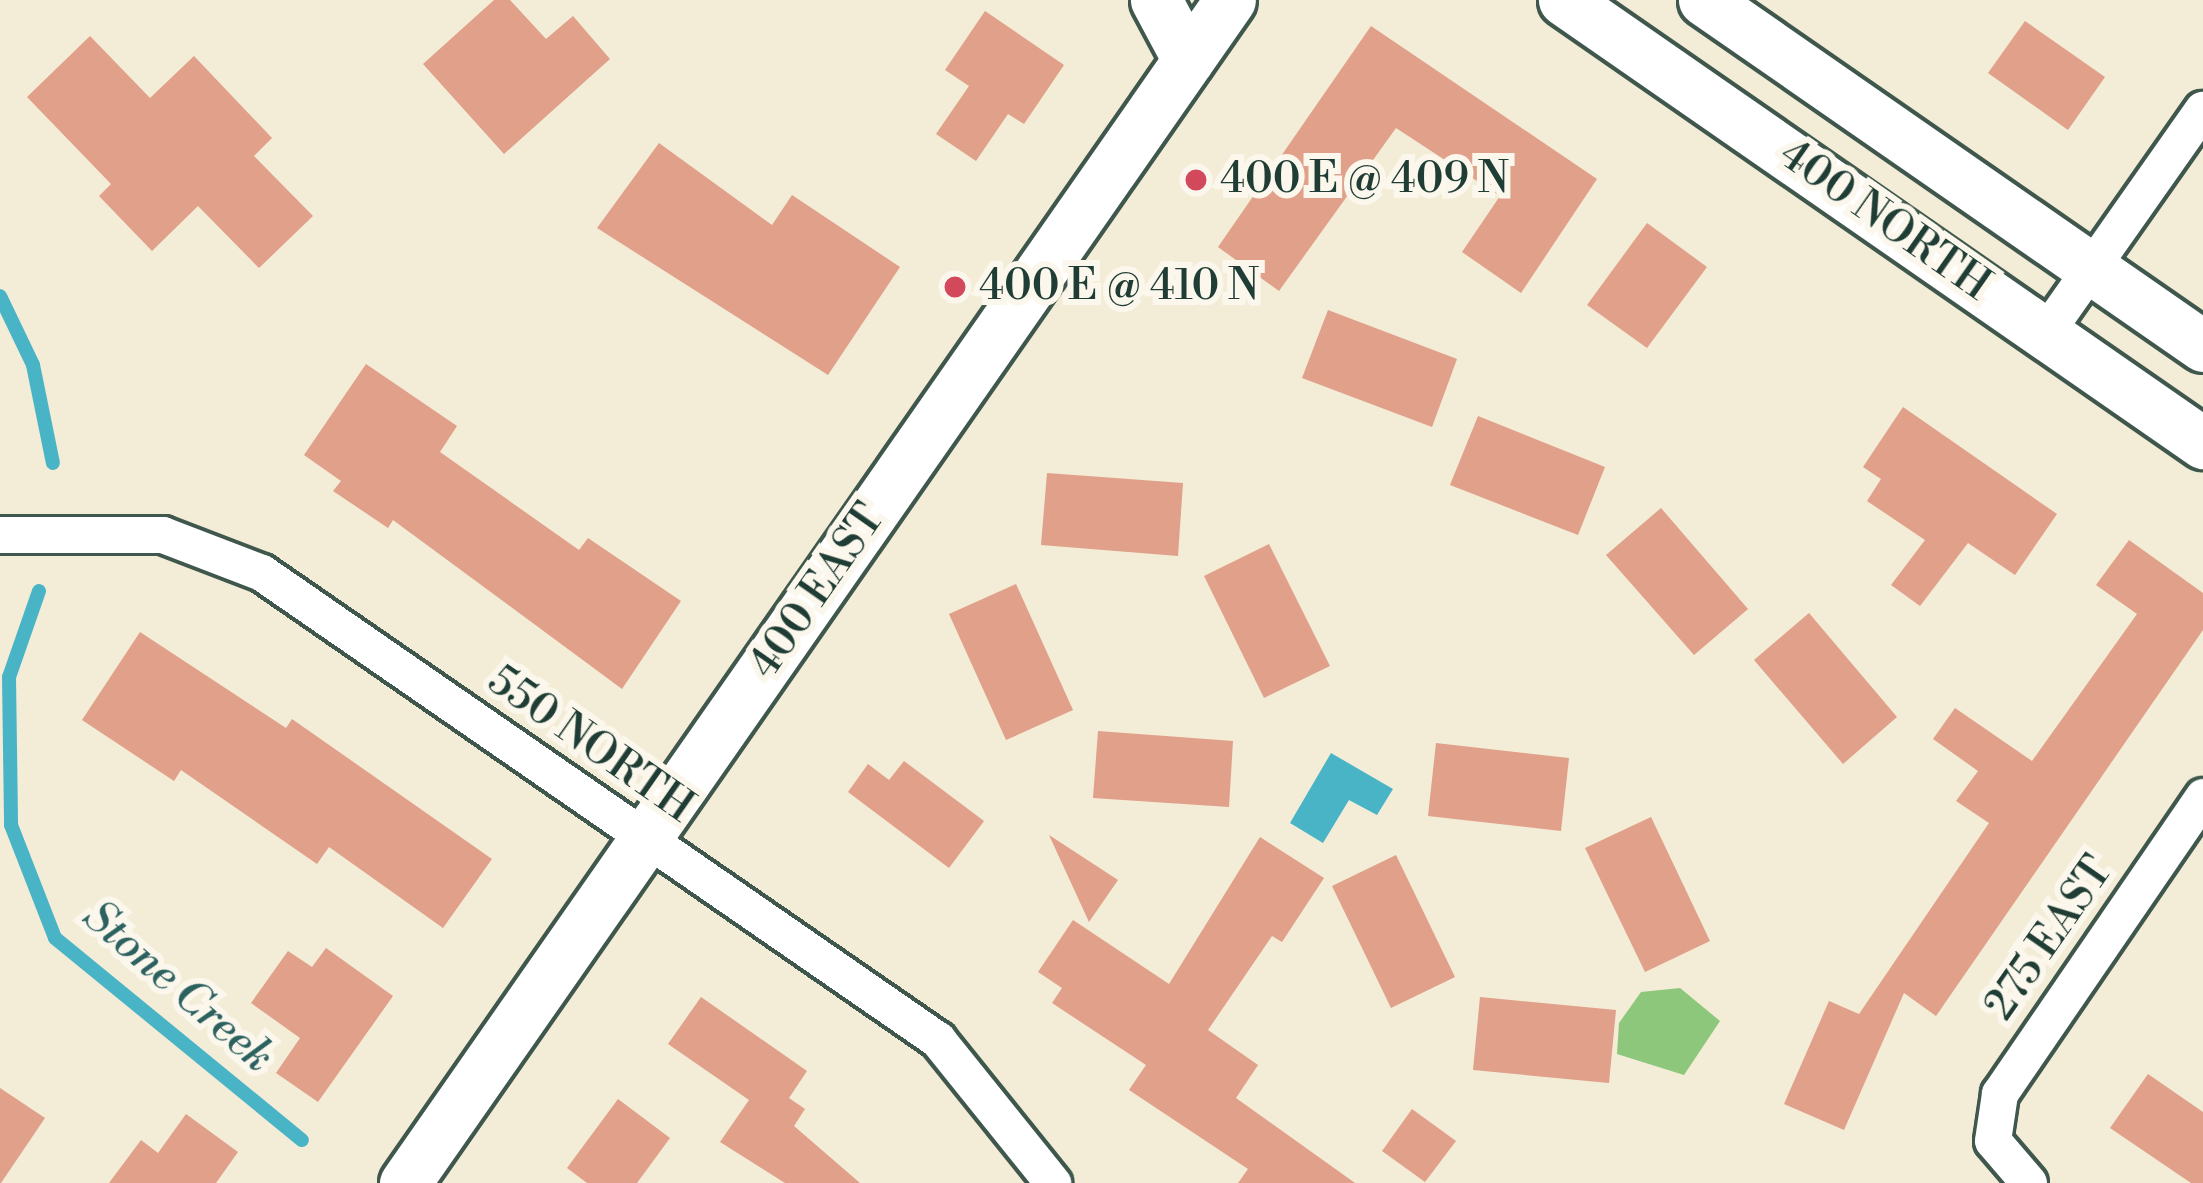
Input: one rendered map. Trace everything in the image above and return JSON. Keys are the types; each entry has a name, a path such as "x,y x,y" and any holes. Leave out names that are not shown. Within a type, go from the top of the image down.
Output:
{"main road":[{"path":"1156,0 1188,60"},
{"name":"400 EAST","path":"405,1183 1230,0"},
{"name":"400 NORTH","path":"1564,0 2203,442"},
{"name":"400 NORTH","path":"1704,0 2203,346"}],"street":[{"path":"2046,334 2203,110"},
{"name":"550 NORTH","path":"0,535 127,530 230,556 938,1040 1053,1183"},
{"name":"275 EAST","path":"2029,1183 1993,1141 1992,1118 2013,1070 2203,797"}],"green space":[{"path":"1680,988 1720,1021 1684,1075 1617,1054 1619,1023 1641,992"}],"water":[{"path":"1331,753 1393,789 1377,815 1349,800 1323,843 1290,823"}],"building":[{"path":"494,0 510,0 546,39 573,16 610,59 504,154 423,64"},
{"path":"985,11 1064,65 1024,124 1008,114 976,161 936,134 969,86 945,70"},
{"path":"2025,21 2105,77 2068,130 1988,73"},
{"path":"1371,26 1597,179 1521,293 1462,252 1500,196 1396,128 1279,291 1218,247"},
{"path":"90,36 150,98 194,56 272,138 254,156 313,216 259,268 198,206 152,251 99,196 111,184 27,97"},
{"path":"659,143 772,225 792,195 900,267 828,375 597,228"},
{"path":"1647,223 1707,267 1647,348 1587,305"},
{"path":"1328,310 1457,359 1432,427 1302,378"},
{"path":"366,364 457,426 440,452 579,550 588,538 681,601 622,689 393,520 388,528 333,491 341,481 304,455"},
{"path":"1903,407 2057,514 2015,575 1968,543 1920,606 1891,585 1925,540 1867,501 1881,479 1863,467"},
{"path":"1478,416 1605,467 1578,535 1450,485"},
{"path":"1047,473 1183,483 1178,556 1041,545"},
{"path":"1661,508 1748,609 1694,655 1606,555"},
{"path":"2129,540 2203,593 2203,630 1936,1016 1904,993 1844,1130 1784,1104 1829,1001 1859,1014 1989,823 1956,801 1978,771 1933,739 1955,708 2032,761 2137,614 2096,585"},
{"path":"1269,544 1330,666 1264,698 1204,576"},
{"path":"1016,584 1073,710 1006,740 949,614"},
{"path":"1809,613 1897,717 1843,764 1754,660"},
{"path":"140,632 286,728 292,719 492,859 443,928 329,847 317,864 181,770 174,781 82,720"},
{"path":"1098,731 1233,741 1229,807 1093,798"},
{"path":"1436,743 1569,758 1561,831 1428,816"},
{"path":"904,761 984,821 949,868 848,792 868,764 889,780"},
{"path":"1651,817 1710,941 1645,972 1585,848"},
{"path":"1049,835 1118,880 1089,922"},
{"path":"1260,837 1324,878 1282,942 1272,936 1208,1030 1258,1065 1236,1098 1355,1183 1238,1183 1248,1169 1129,1090 1146,1065 1052,1003 1062,988 1038,972 1073,920 1169,984"},
{"path":"1396,855 1455,977 1391,1008 1332,886"},
{"path":"326,948 393,996 318,1102 276,1073 300,1038 251,1003 288,951 312,967"},
{"path":"701,997 807,1071 789,1098 805,1109 794,1126 860,1183 785,1183 720,1142 749,1100 668,1044"},
{"path":"1480,997 1616,1010 1609,1083 1473,1070"},
{"path":"2148,1074 2203,1112 2203,1183 2191,1183 2110,1128"},
{"path":"0,1088 45,1118 1,1183 0,1183"},
{"path":"618,1099 670,1138 637,1183 587,1183 567,1168"},
{"path":"1412,1109 1456,1141 1425,1182 1382,1151"},
{"path":"186,1114 238,1152 216,1183 109,1183 141,1140 158,1153"}],"waterway":[{"name":"Stone Creek","path":"0,296 33,365 53,463"},
{"name":"Stone Creek","path":"39,591 9,677 11,825 55,938 302,1140"}],"place":[{"name":"400 E @ 409 N","path":"1196,180"},
{"name":"400 E @ 410 N","path":"955,287"}]}
